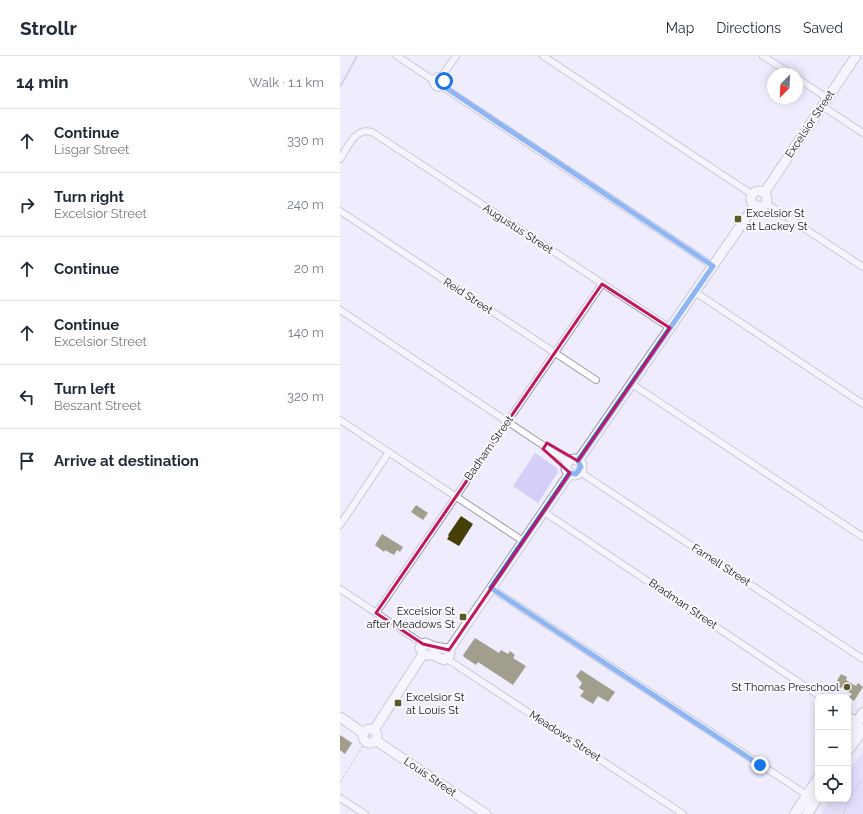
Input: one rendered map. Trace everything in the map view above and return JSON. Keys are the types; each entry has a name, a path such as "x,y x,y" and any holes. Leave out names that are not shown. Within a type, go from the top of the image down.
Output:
{"main road":[{"path":"851,733 861,726"},
{"path":"851,744 861,726"},
{"path":"795,814 815,783"},
{"path":"807,814 815,801"}],"street":[{"path":"397,56 433,80 435,87 443,86 713,266"},
{"path":"441,77 456,56"},
{"path":"543,56 753,195"},
{"path":"763,56 782,68"},
{"name":"Excelsior Street","path":"764,193 856,56"},
{"path":"433,80 437,76 441,77"},
{"path":"441,77 444,81 443,86"},
{"path":"803,82 827,98"},
{"path":"822,106 863,133"},
{"name":"Augustus Street","path":"340,159 356,134 366,131 376,134 670,328"},
{"path":"753,195 757,192 764,193 767,196 766,203"},
{"path":"753,195 752,202 755,206"},
{"path":"755,206 762,206 766,203"},
{"path":"766,203 863,268"},
{"path":"578,461 755,206"},
{"name":"Reid Street","path":"340,211 596,380"},
{"name":"Badham Street","path":"376,613 602,284"},
{"path":"695,292 863,404"},
{"path":"340,310 568,462"},
{"path":"632,384 863,536"},
{"path":"340,420 456,495 523,541"},
{"path":"340,525 389,452"},
{"path":"568,462 572,460 578,461"},
{"path":"568,462 566,470 570,473 576,474 580,472 581,467 578,461"},
{"name":"Farnell Street","path":"580,472 863,658"},
{"path":"423,654 433,655 442,660 448,654 491,588 570,473"},
{"name":"Bradman Street","path":"544,512 817,694"},
{"path":"491,588 807,795"},
{"path":"340,589 423,644 427,643 448,654"},
{"path":"423,644 420,650 423,654"},
{"path":"374,730 423,654"},
{"name":"Meadows Street","path":"448,654 683,814"},
{"path":"340,717 363,733"},
{"path":"851,718 861,726"},
{"path":"363,733 368,729 374,730"},
{"path":"363,733 363,739 366,742 372,743 377,735 374,730"},
{"name":"Louis Street","path":"375,740 486,814"},
{"path":"340,798 365,814"}],"path":[{"path":"340,782 364,746"},
{"path":"844,814 854,788 863,780"}],"highlighted area":[{"path":"602,284 670,328 578,461 547,443 543,449 570,473 449,650 423,644 376,613"}],"shaded area":[{"path":"535,453 557,468 558,472 538,503 513,486"},
{"path":"863,751 863,814 821,814 829,802 851,802 851,769"}],"building":[{"path":"416,505 428,513 423,520 411,512"},
{"path":"461,516 473,524 459,546 447,539 449,536 448,535"},
{"path":"382,534 403,547 400,552 397,550 394,555 385,550 384,552 375,545"},
{"path":"475,638 499,653 501,650 508,654 510,651 515,655 513,658 526,666 513,685 478,662 476,665 464,657 463,655"},
{"path":"581,670 615,692 608,702 598,696 593,704 580,696 584,691 579,688 582,683 576,676"},
{"path":"841,674 847,677 846,680 856,686 858,683 863,687 854,701 851,699 852,694 841,687 839,691 833,687"},
{"path":"340,735 352,743 345,754 340,750"}],"waterway":[{"path":"340,87 357,56"}],"place":[{"name":"Excelsior St at Lackey St","path":"738,219"},
{"name":"Excelsior St after Meadows St","path":"463,617"},
{"name":"St Thomas Preschool","path":"847,687"},
{"name":"Excelsior St at Louis St","path":"398,703"}],"route":[{"path":"444,81 443,86 713,266 578,461 581,465 580,472 576,474 570,473 491,588 760,765"}]}
